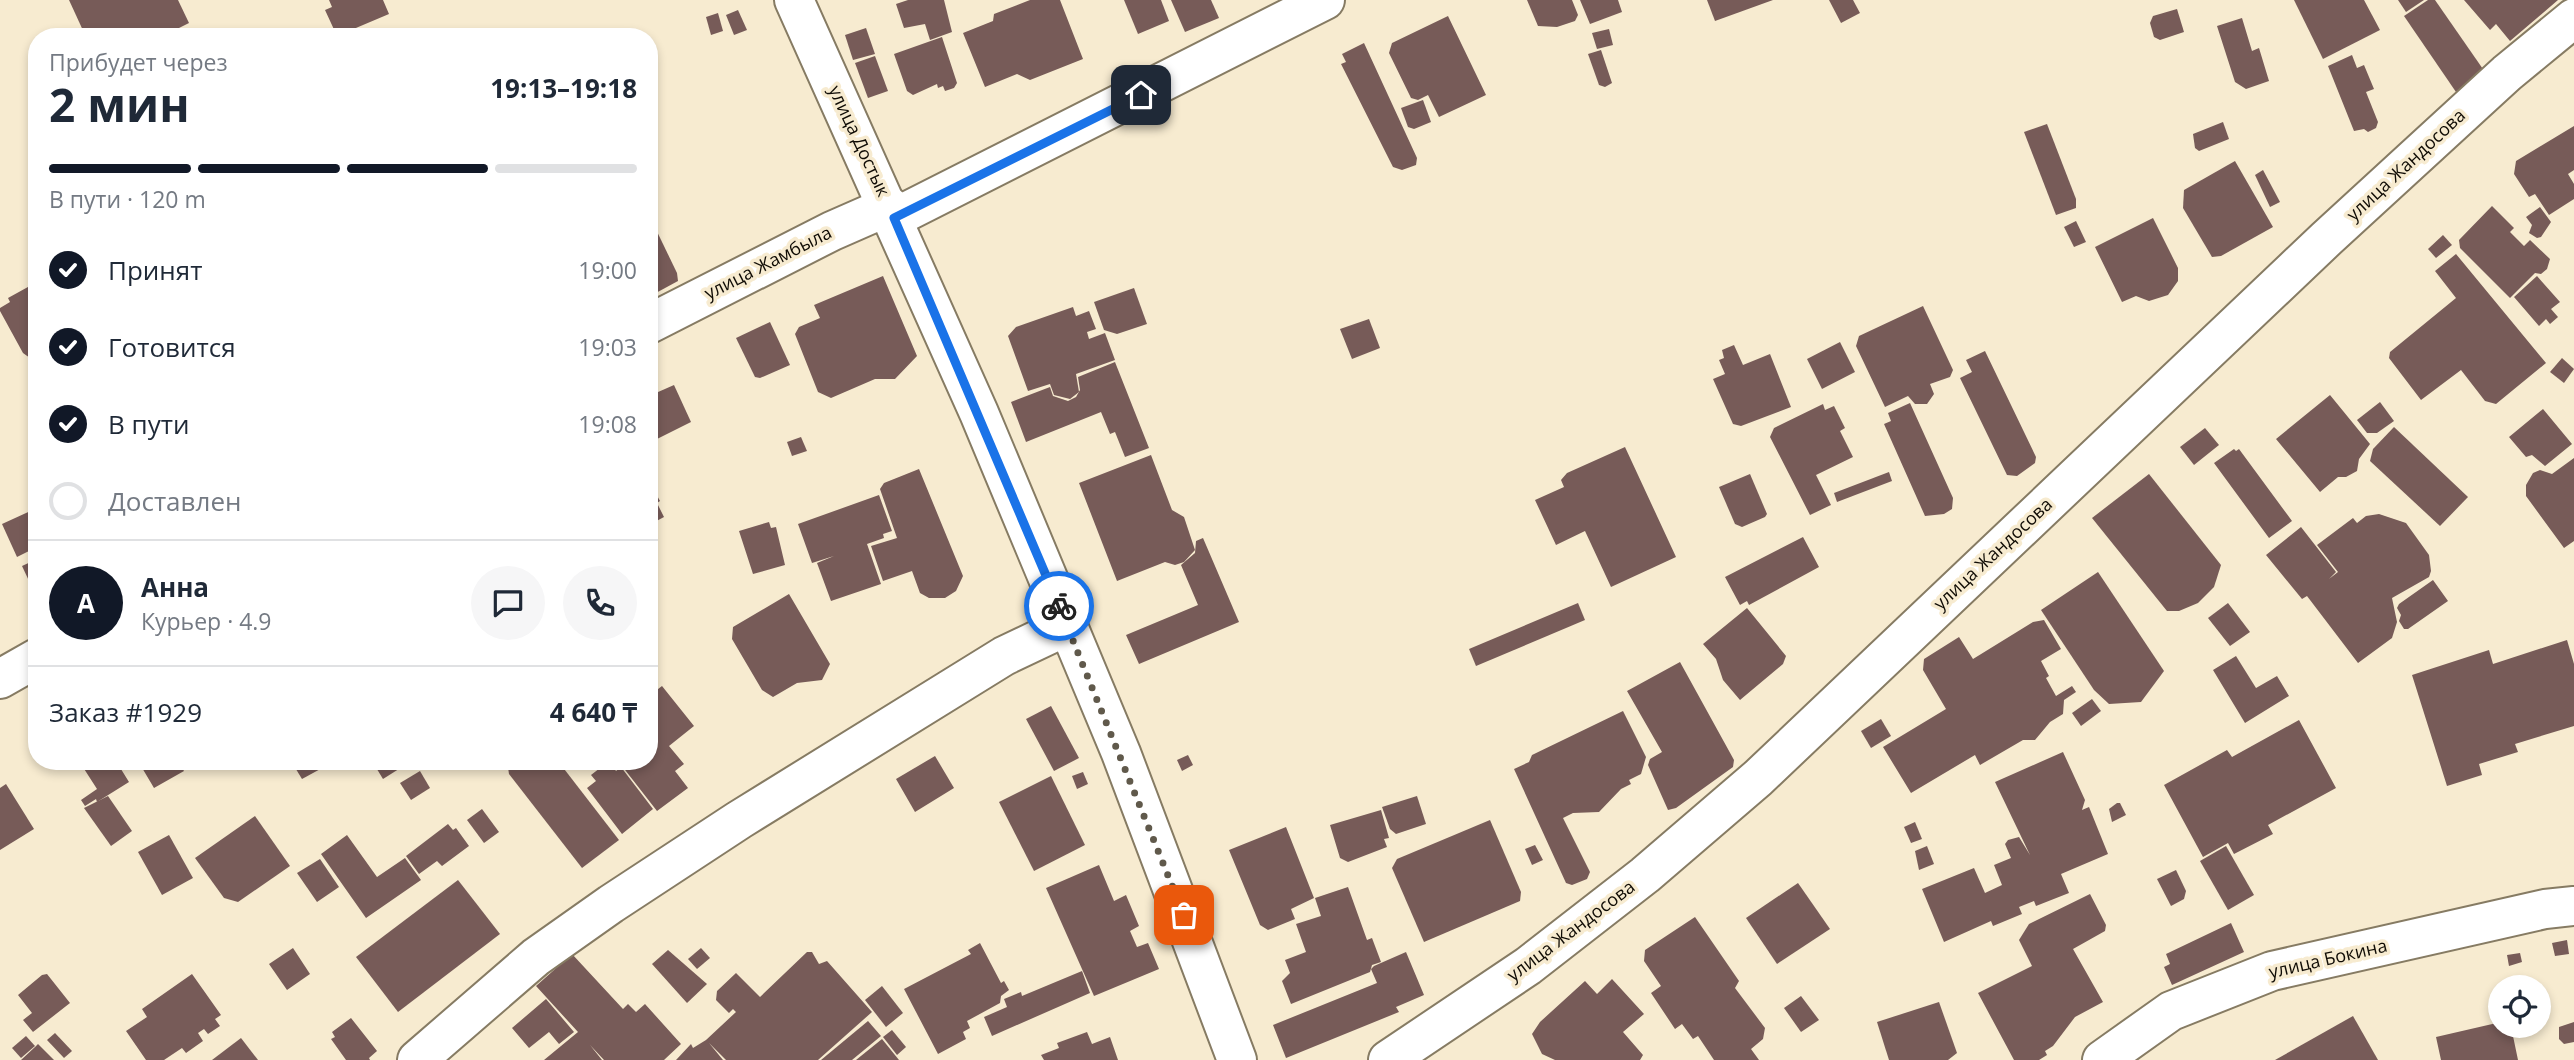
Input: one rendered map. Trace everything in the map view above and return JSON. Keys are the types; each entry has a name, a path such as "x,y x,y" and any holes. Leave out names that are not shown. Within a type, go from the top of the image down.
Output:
{"street":[{"name":"улица Достык","path":"794,0 892,212 1131,778 1237,1060"},
{"name":"улица Жамбыла","path":"658,319 832,231 892,212 1325,0"},
{"name":"улица Жандосова","path":"1388,1060 1549,949 1645,875 1758,778 2326,239 2507,73 2574,18"},
{"path":"417,1060 526,965 611,904 739,820 1004,656 1067,626"},
{"path":"0,678 28,664"},
{"name":"улица Бокина","path":"2102,1060 2171,1011 2272,971 2545,909 2574,906"}],"building":[{"path":"69,0 178,0 189,23 179,28 82,28"},
{"path":"329,0 383,0 389,14 356,28 333,28 325,10 332,7"},
{"path":"908,0 944,0 952,32 930,40 925,24 904,28 896,4"},
{"path":"1030,0 1060,0 1083,59 1030,80 1017,74 985,87 963,33 993,21 994,14"},
{"path":"1124,0 1161,0 1169,21 1138,34"},
{"path":"1171,0 1211,0 1219,18 1185,32"},
{"path":"1527,0 1572,0 1578,15 1575,21 1557,27 1538,26"},
{"path":"1580,0 1618,0 1622,12 1590,24"},
{"path":"1707,0 1773,0 1715,21"},
{"path":"1829,0 1853,0 1860,13 1841,23"},
{"path":"2294,0 2364,0 2380,30 2323,59"},
{"path":"2398,0 2424,0 2406,12"},
{"path":"2428,0 2435,0 2485,72 2456,92 2404,16"},
{"path":"2464,0 2558,0 2510,41 2496,24 2490,30"},
{"path":"2177,9 2184,32 2160,40 2154,37 2150,23 2153,16"},
{"path":"738,10 747,30 734,35 726,15"},
{"path":"718,13 723,31 711,35 706,17"},
{"path":"1448,16 1486,95 1439,117 1428,95 1418,100 1411,98 1389,53 1392,43"},
{"path":"2242,18 2252,51 2259,48 2269,81 2246,89 2235,82 2217,26"},
{"path":"866,28 875,54 853,60 845,35"},
{"path":"1609,29 1613,45 1597,49 1592,33"},
{"path":"942,37 957,83 954,88 945,91 943,86 938,88 937,84 913,95 907,91 894,54"},
{"path":"1364,43 1417,158 1416,165 1402,170 1393,167 1341,64 1346,62 1342,54"},
{"path":"1601,50 1612,83 1605,87 1599,85 1588,54"},
{"path":"2352,55 2357,68 2364,65 2374,89 2366,92 2378,122 2376,128 2368,132 2364,129 2354,131 2328,66"},
{"path":"875,56 888,91 868,98 855,63"},
{"path":"1423,100 1431,122 1414,129 1408,127 1401,108"},
{"path":"2223,122 2229,139 2199,151 2195,148 2193,134"},
{"path":"2047,124 2076,199 2076,208 2056,215 2024,132"},
{"path":"2574,126 2574,170 2568,174 2574,184 2574,199 2549,215 2535,194 2529,197 2514,174 2516,161"},
{"path":"2235,161 2273,227 2221,256 2212,257 2183,208 2184,190"},
{"path":"2263,170 2280,202 2270,207 2255,175"},
{"path":"2492,206 2514,228 2510,232 2524,246 2530,240 2550,259 2547,269 2541,274 2535,273 2510,298 2460,248 2459,240"},
{"path":"2540,207 2551,222 2541,237 2537,238 2529,233 2532,225 2526,217"},
{"path":"2153,218 2178,268 2178,281 2168,295 2149,301 2136,296 2122,302 2095,247"},
{"path":"2076,221 2086,242 2074,247 2064,227"},
{"path":"658,234 677,273 678,281 658,292"},
{"path":"2443,235 2452,245 2436,258 2428,249"},
{"path":"2456,254 2546,363 2496,404 2485,401 2461,370 2421,400 2389,358 2390,352 2456,298 2435,271"},
{"path":"883,276 917,356 895,379 875,379 831,398 818,392 795,334 799,327 820,318 814,305"},
{"path":"2537,276 2560,302 2551,309 2558,317 2550,324 2546,319 2539,326 2514,297"},
{"path":"28,287 28,357 23,353 0,311 0,308 10,302 8,298"},
{"path":"1134,288 1147,324 1117,334 1104,330 1094,302"},
{"path":"1923,306 1953,370 1950,377 1930,384 1934,394 1927,404 1915,404 1908,396 1885,407 1856,346 1859,336"},
{"path":"1073,307 1076,316 1089,311 1096,329 1087,332 1089,339 1105,333 1115,360 1076,374 1079,392 1070,399 1054,395 1050,384 1028,391 1008,336 1016,327"},
{"path":"1369,319 1380,348 1352,359 1340,329"},
{"path":"770,322 790,365 760,378 755,377 736,338"},
{"path":"1840,342 1855,372 1822,389 1807,359"},
{"path":"1734,345 1743,365 1770,354 1791,407 1741,426 1733,424 1713,379 1725,374 1719,360 1724,358 1722,350"},
{"path":"1985,351 2036,457 2035,463 2017,476 2007,475 1960,378 1972,372 1966,360"},
{"path":"2562,358 2574,369 2564,383 2550,372"},
{"path":"1115,362 1149,448 1125,457 1115,432 1110,434 1101,412 1026,442 1011,402 1050,387 1053,396 1068,401 1076,397 1080,390 1078,377"},
{"path":"674,385 691,422 658,438 658,392"},
{"path":"2330,395 2370,444 2359,459 2357,471 2346,477 2338,477 2320,492 2276,439"},
{"path":"2380,402 2394,421 2377,433 2367,433 2357,420"},
{"path":"1910,403 1953,498 1952,509 1944,514 1925,516 1884,424 1891,421 1888,413"},
{"path":"1823,404 1825,410 1834,406 1845,428 1840,431 1853,457 1816,475 1831,505 1810,515 1770,437 1774,428"},
{"path":"2543,409 2572,444 2545,466 2532,455 2526,457 2509,437"},
{"path":"2394,427 2468,497 2440,526 2370,461 2373,449"},
{"path":"2205,428 2219,445 2194,465 2180,447"},
{"path":"801,437 807,451 792,456 787,442"},
{"path":"1625,447 1676,557 1611,587 1585,531 1556,545 1535,500 1564,487 1561,480 1567,473"},
{"path":"2234,449 2239,449 2292,521 2269,538 2214,463"},
{"path":"1151,455 1172,510 1184,517 1195,550 1184,562 1175,565 1165,562 1117,581 1079,483"},
{"path":"2574,458 2574,541 2564,548 2526,496 2526,485 2533,473 2540,470 2552,474"},
{"path":"919,469 963,576 956,591 945,598 929,598 920,593 912,571 883,581 871,546 897,538 880,489 884,483"},
{"path":"1889,472 1892,481 1837,502 1834,493"},
{"path":"1750,474 1767,514 1742,527 1735,524 1719,487"},
{"path":"2149,474 2221,565 2214,587 2198,603 2179,611 2167,611 2092,518"},
{"path":"879,495 892,531 883,534 884,538 867,544 881,584 831,601 817,563 834,556 812,563 798,524"},
{"path":"658,505 664,517 658,520"},
{"path":"28,512 28,552 17,557 2,524"},
{"path":"2379,514 2406,523 2429,555 2431,571 2429,577 2392,598 2397,622 2392,638 2358,663 2307,596 2302,599 2266,555 2301,527 2336,572 2329,579 2338,572 2317,545 2353,518 2357,523 2366,516"},
{"path":"769,522 771,528 776,527 785,565 753,574 739,531"},
{"path":"1803,537 1819,567 1749,605 1747,601 1740,605 1725,577"},
{"path":"1203,538 1239,622 1139,664 1126,635 1198,605 1181,565 1195,553 1196,541"},
{"path":"28,563 28,579 22,566"},
{"path":"2098,572 2164,671 2141,702 2109,704 2094,690 2041,610"},
{"path":"2433,580 2448,601 2408,629 2404,629 2399,621 2399,604"},
{"path":"789,594 830,664 822,680 797,683 773,697 762,690 732,639 733,627"},
{"path":"1578,603 1585,620 1476,666 1469,649"},
{"path":"2228,603 2250,632 2230,646 2208,618"},
{"path":"1747,608 1786,656 1783,664 1740,700 1723,680 1716,659 1703,644"},
{"path":"2044,620 2061,649 2041,661 2049,676 2046,678 2056,696 2072,686 2076,692 2064,700 2063,714 2050,722 2035,740 2023,740 1980,765 1975,755 1911,793 1883,747 1946,709 1923,670 1924,659 1959,637 1973,659 2033,622"},
{"path":"2567,640 2574,664 2574,726 2515,744 2518,752 2479,764 2482,775 2447,786 2412,675 2489,650 2493,664"},
{"path":"2236,656 2256,688 2277,676 2289,696 2245,723 2213,670"},
{"path":"1680,662 1734,760 1733,767 1676,808 1668,810 1648,765 1650,759 1662,752 1627,691"},
{"path":"662,686 694,726 669,746 684,764 675,771 688,788 657,811 625,770 658,770 658,689"},
{"path":"2092,699 2101,711 2081,726 2072,713"},
{"path":"1051,706 1079,758 1054,771 1026,719"},
{"path":"1623,711 1646,757 1641,774 1629,780 1631,784 1621,789 1599,812 1573,813 1563,818 1590,872 1587,879 1572,885 1566,883 1514,769 1529,762 1532,755"},
{"path":"1881,719 1891,736 1871,748 1861,731"},
{"path":"2299,720 2336,788 2268,825 2273,834 2234,854 2228,843 2203,857 2164,785 2227,750 2232,757"},
{"path":"2063,752 2085,800 2082,810 2089,807 2108,854 2061,874 2069,893 2036,906 2034,901 2019,907 2022,914 1993,926 1991,921 1944,942 1922,889 1974,868 1985,893 2002,885 1994,865 2011,858 2005,844 2008,840 2019,837 2030,855 1995,782"},
{"path":"1188,755 1193,765 1182,771 1177,760"},
{"path":"935,756 954,788 915,812 896,779"},
{"path":"85,770 122,770 129,782 97,802 96,799 85,806 81,800 97,789"},
{"path":"143,770 184,771 154,788"},
{"path":"296,770 318,770 302,779"},
{"path":"378,770 397,770 383,779"},
{"path":"508,770 565,770 619,840 582,868"},
{"path":"597,770 623,770 653,809 622,834 587,788 596,781 591,775"},
{"path":"420,771 430,788 411,800 400,783"},
{"path":"1083,772 1088,784 1077,789 1072,776"},
{"path":"1051,776 1085,845 1034,871 999,802"},
{"path":"6,784 34,829 0,850 0,788"},
{"path":"108,796 132,831 111,846 84,808"},
{"path":"1417,796 1426,824 1396,834 1390,829 1382,807"},
{"path":"2120,803 2126,815 2112,822 2109,809"},
{"path":"482,809 499,832 484,843 467,820"},
{"path":"1381,810 1389,838 1384,839 1387,847 1348,862 1340,858 1330,825"},
{"path":"255,816 290,866 238,902 224,898 195,858"},
{"path":"1490,820 1521,892 1520,901 1424,942 1392,868 1397,859"},
{"path":"1915,822 1922,839 1911,843 1904,827"},
{"path":"448,824 453,830 456,828 469,846 442,866 437,861 419,874 406,856"},
{"path":"1286,827 1314,898 1291,909 1295,919 1268,930 1260,925 1229,850"},
{"path":"169,835 193,878 162,895 138,852"},
{"path":"347,835 377,877 405,858 421,880 366,918 321,854"},
{"path":"1535,845 1543,860 1532,865 1525,849"},
{"path":"1927,846 1934,864 1919,870 1915,851"},
{"path":"2226,846 2254,895 2228,910 2200,861"},
{"path":"320,859 339,887 317,902 297,873"},
{"path":"1099,865 1114,901 1126,895 1139,926 1130,931 1137,947 1148,943 1159,969 1094,996 1046,888"},
{"path":"2176,870 2186,891 2184,899 2171,906 2157,879"},
{"path":"458,880 500,934 398,1012 356,957"},
{"path":"1798,883 1830,929 1777,964 1746,918"},
{"path":"1348,887 1367,940 1372,938 1381,962 1372,965 1370,972 1291,1004 1282,981 1290,973 1285,960 1306,952 1296,924 1321,916 1315,898"},
{"path":"2090,894 2106,925 2105,931 2073,949 2103,1002 2075,1017 2053,1046 2045,1051 2047,1055 2039,1060 2014,1060 1978,993 2032,966 2019,940 2029,924"},
{"path":"1695,917 1739,981 1735,988 1765,1028 1763,1039 1751,1049 1759,1060 1714,1060 1698,1036 1693,1039 1682,1024 1675,1029 1651,993 1661,986 1644,961 1645,950"},
{"path":"2231,923 2244,952 2172,985 2164,967 2170,964 2166,954"},
{"path":"2567,940 2569,954 2555,956 2552,943"},
{"path":"980,943 1001,983 1004,981 1009,990 1001,996 1000,1003 967,1021 970,1028 963,1032 966,1039 938,1054 904,989 971,954 968,950"},
{"path":"293,948 310,974 287,990 269,964"},
{"path":"701,948 710,958 697,969 688,959"},
{"path":"668,950 707,984 687,1003 652,964"},
{"path":"807,952 812,952 819,964 827,961 872,1012 818,1060 726,1060 709,1043 723,1060 676,1060 691,1044 693,1048 706,1040 736,1012 733,1009 729,1013 716,1000 717,991 736,973 760,997"},
{"path":"1406,952 1424,995 1396,1007 1399,1012 1286,1058 1273,1025 1377,983 1371,969"},
{"path":"2520,953 2522,962 2509,966 2507,955"},
{"path":"572,954 623,1009 628,1004 636,1012 645,1004 681,1044 664,1060 604,1060 590,1045 602,1060 544,1060 578,1032 536,986"},
{"path":"1082,971 1090,993 992,1036 984,1017 1007,1007 1004,999 1021,992 1022,996"},
{"path":"47,974 70,1003 33,1032 23,1020 32,1013 18,995 42,975"},
{"path":"192,974 221,1015 215,1019 220,1026 208,1034 204,1029 198,1033 203,1041 186,1053 182,1048 164,1060 146,1060 126,1031 147,1017 142,1009"},
{"path":"1612,979 1644,1014 1623,1032 1643,1055 1640,1060 1555,1060 1542,1054 1532,1034 1540,1022 1585,981 1597,994"},
{"path":"882,986 903,1013 886,1027 865,1000"},
{"path":"1801,996 1819,1020 1801,1032 1784,1008"},
{"path":"546,999 574,1032 559,1044 549,1032 529,1048 512,1028"},
{"path":"1939,1002 1957,1053 1948,1060 1889,1060 1877,1022"},
{"path":"2353,1016 2378,1060 2275,1060"},
{"path":"351,1018 377,1051 370,1060 346,1060 331,1039 335,1037 332,1032"},
{"path":"868,1021 881,1036 852,1060 821,1060"},
{"path":"2574,1022 2574,1042 2564,1044 2559,1039 2559,1027"},
{"path":"2488,1025 2488,1038 2513,1038 2518,1060 2441,1060 2436,1037"},
{"path":"892,1030 906,1047 897,1055 883,1037"},
{"path":"1087,1032 1092,1044 1110,1037 1118,1060 1044,1060 1041,1055 1059,1048 1057,1043"},
{"path":"55,1033 72,1051 64,1058 47,1040"},
{"path":"26,1036 35,1046 21,1058 12,1048"},
{"path":"241,1038 258,1060 212,1060"},
{"path":"882,1039 899,1060 856,1060"},
{"path":"38,1044 54,1060 21,1060 35,1047"}],"way so far":[{"path":"1059,606 1184,915"}],"route":[{"path":"1059,606 894,218 1141,95"}]}
